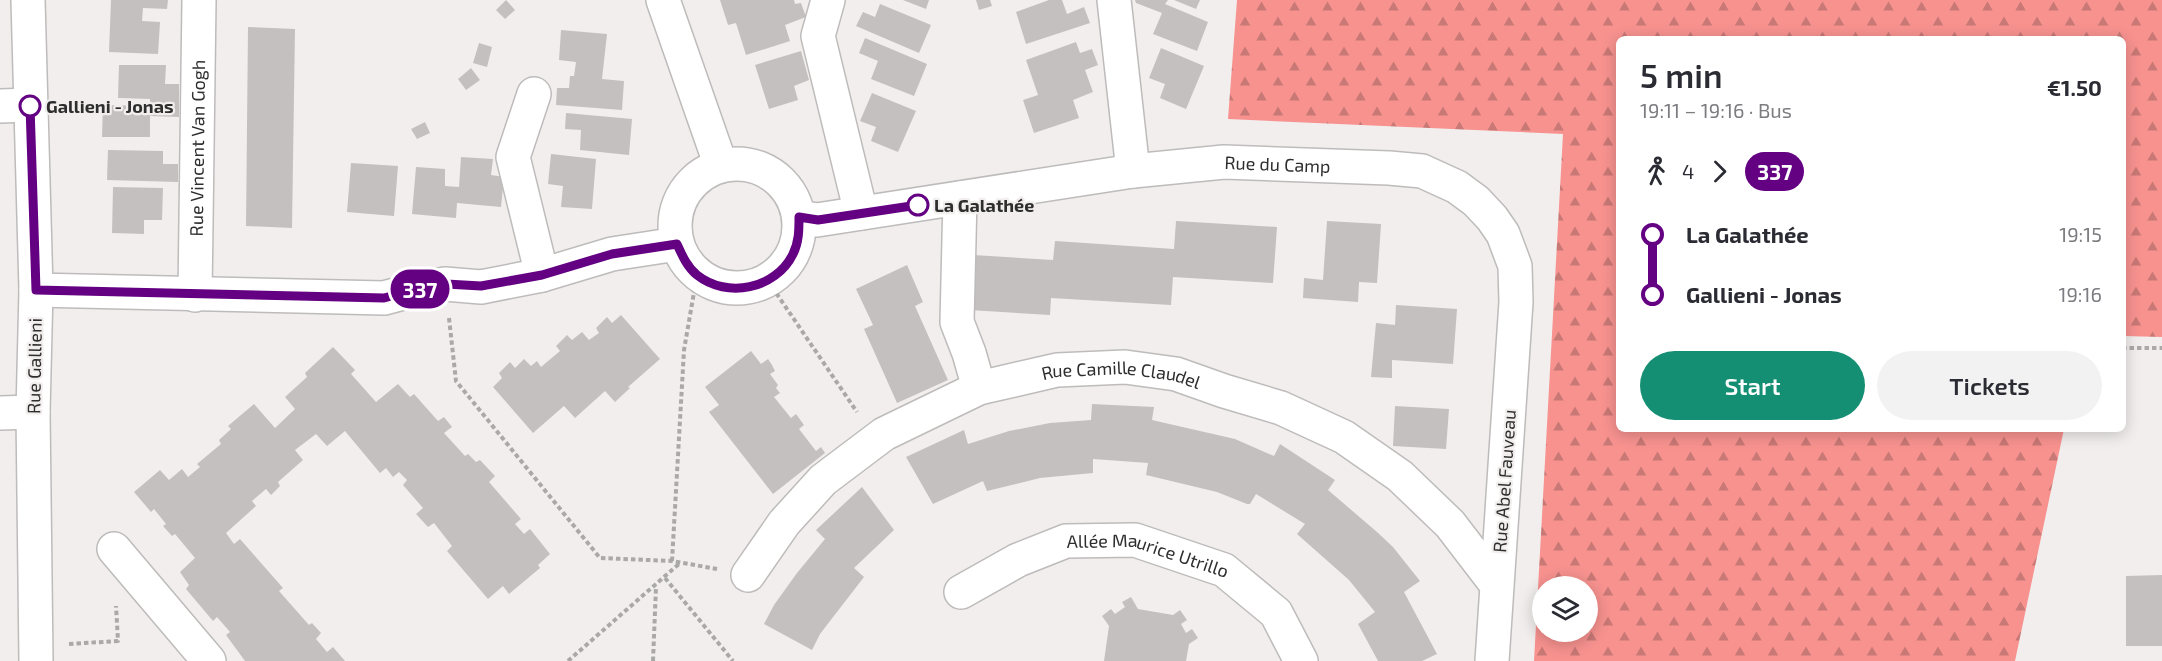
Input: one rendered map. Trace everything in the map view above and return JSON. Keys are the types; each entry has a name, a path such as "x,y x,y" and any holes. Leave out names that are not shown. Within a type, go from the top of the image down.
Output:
{"street":[{"name":"Rue Gallieni","path":"28,0 15,106 36,290 33,412 36,654"},
{"name":"Rue Vincent Van Gogh","path":"195,295 199,0"},
{"path":"663,0 721,166"},
{"path":"828,0 818,36 861,213"},
{"path":"1114,0 1133,171"},
{"path":"534,94 513,157 542,275"},
{"name":"Rue du Camp","path":"799,217 818,220 1133,171 1224,162 1422,171 1457,187 1476,201 1492,218 1503,234 1515,266 1516,302"},
{"path":"738,164 755,166 771,174 785,185 794,200 799,217 799,236 793,254 783,269 768,281 750,287 732,289 713,284 697,275 684,261 677,244 675,224 678,205 688,187 702,174 721,166 738,164"},
{"path":"960,198 957,322 969,353 978,388"},
{"path":"36,290 384,298 446,284 481,286 542,275 612,254 677,244"},
{"name":"Rue Abel Fauveau","path":"1492,661 1516,302"},
{"name":"Rue Camille Claudel","path":"748,575 784,523 823,480 884,434 978,388 1058,370 1125,367 1176,374 1281,408 1344,437 1400,476 1450,524 1496,584"},
{"path":"0,413 33,412"},
{"name":"Allée Maurice Utrillo","path":"961,592 1018,560 1066,541 1135,540 1224,570 1276,614 1301,661"},
{"path":"114,549 209,661"}],"path":[{"path":"672,561 684,350 697,275"},
{"path":"768,281 876,440"},
{"path":"446,284 456,381 600,558 681,562 748,575"},
{"path":"2126,348 2162,348"},
{"path":"568,661 681,562"},
{"path":"665,578 733,661"},
{"path":"653,661 656,586"},
{"path":"36,654 118,641 116,606"}],"green space":[{"path":"1237,0 2162,0 2162,337 2126,336 2126,36 1616,36 1616,432 2063,432 2015,661 1534,661 1535,642 1598,642 1598,576 1539,576 1563,134 1228,119"}],"building":[{"path":"111,0 168,0 167,9 143,8 142,21 160,22 158,54 109,52"},
{"path":"506,0 515,10 505,19 496,10"},
{"path":"720,0 794,0 795,4 801,3 806,17 785,25 790,41 746,55 736,23 728,25"},
{"path":"903,0 929,0 926,9"},
{"path":"976,0 990,0 992,6 979,10"},
{"path":"1049,0 1062,0 1067,14 1084,7 1090,23 1026,44 1016,12"},
{"path":"1135,0 1168,0 1165,4 1208,22 1197,51 1153,34 1162,13 1136,3"},
{"path":"1174,0 1200,0 1196,9"},
{"path":"880,4 931,25 919,53 856,26 863,12 875,17"},
{"path":"248,27 295,29 292,228 246,226"},
{"path":"561,30 607,34 602,79 624,81 622,110 556,105 557,88 569,88 570,76 574,76 576,62 559,60"},
{"path":"865,38 927,64 914,96 871,79 878,61 859,53"},
{"path":"1076,42 1080,53 1092,49 1098,65 1085,70 1093,92 1073,100 1079,118 1034,133 1023,100 1038,95 1026,60"},
{"path":"479,43 492,47 487,67 473,63"},
{"path":"1161,48 1204,66 1186,109 1160,98 1165,84 1149,78"},
{"path":"801,51 809,80 794,86 798,100 769,109 755,65"},
{"path":"119,65 166,65 165,84 179,84 179,117 150,116 150,137 102,137 103,105 150,106 150,99 118,98"},
{"path":"471,68 480,80 466,90 458,79"},
{"path":"872,93 916,111 898,152 871,141 876,127 860,121"},
{"path":"566,113 632,119 629,155 580,150 581,130 565,129"},
{"path":"425,122 430,133 417,139 411,129"},
{"path":"108,150 163,151 163,164 178,164 178,182 107,180"},
{"path":"551,154 596,159 592,209 561,207 563,186 548,184"},
{"path":"461,157 493,159 491,175 504,177 501,207 457,203 456,218 412,214 416,167 445,169 445,186 459,187"},
{"path":"351,163 398,166 394,216 347,212"},
{"path":"113,187 163,188 162,220 144,220 144,234 112,233"},
{"path":"1176,221 1277,227 1273,283 1173,277 1171,305 1051,298 1050,315 969,310 973,255 1053,260 1055,241 1174,249"},
{"path":"1327,221 1381,224 1377,283 1359,282 1358,302 1303,298 1304,278 1323,280"},
{"path":"907,265 923,302 915,306 948,380 897,403 864,329 873,325 856,289"},
{"path":"1396,305 1457,309 1453,364 1392,360 1392,378 1371,377 1376,323 1395,325"},
{"path":"621,315 660,359 628,387 630,388 615,402 605,391 575,418 564,406 533,433 493,387 502,378 499,373 510,362 515,368 524,359 531,366 537,361 541,367 560,351 556,346 567,335 572,340 582,332 589,340 599,333 596,328 607,317 612,323"},
{"path":"333,347 355,370 351,374 376,402 398,384 410,397 414,394 438,421 444,417 452,427 444,433 465,456 468,454 476,462 480,460 495,476 489,482 521,519 515,524 524,534 530,529 550,554 538,565 540,568 509,594 503,586 488,599 447,551 452,546 434,523 428,527 416,514 423,508 403,485 407,480 399,472 393,477 386,468 380,473 345,431 327,446 316,434 295,450 303,460 278,482 280,486 271,495 266,489 252,501 256,506 226,533 234,544 240,539 283,588 279,591 309,625 312,623 321,633 316,639 327,652 333,647 345,661 245,661 226,635 230,632 217,617 213,621 186,589 189,585 180,572 195,558 175,534 172,536 163,526 166,524 154,509 151,512 134,492 160,470 169,480 182,469 188,477 200,467 197,464 221,444 219,440 231,429 228,426 254,404 275,428 295,409 285,397 307,377 305,373"},
{"path":"751,351 761,364 768,359 775,371 770,374 778,385 776,388 780,393 774,397 791,418 796,414 804,425 799,429 816,451 821,447 825,453 773,494 709,412 719,405 705,387"},
{"path":"1092,404 1154,407 1152,420 1235,439 1274,456 1280,444 1335,480 1328,490 1393,547 1420,581 1404,592 1437,654 1422,661 1378,661 1358,624 1375,612 1349,580 1297,534 1305,524 1256,494 1250,504 1247,504 1217,492 1146,475 1148,463 1093,459 1093,473 1040,478 987,491 983,481 933,504 906,457 964,430 968,444 1009,431 1050,423 1091,420"},
{"path":"1395,406 1449,409 1446,449 1393,446"},
{"path":"862,487 894,530 854,568 864,577 820,634 812,650 764,624 774,605 825,539 816,530"},
{"path":"2162,575 2162,646 2126,646 2126,576"},
{"path":"1131,597 1138,609 1173,615 1180,610 1187,620 1181,624 1186,633 1192,629 1198,638 1189,644 1186,661 1104,661 1109,626 1102,616 1111,609 1115,614 1125,607 1122,602"}],"bus line":[{"name":"337","path":"30,106 36,290 384,298 446,284 481,286 542,275 612,254 677,244 684,261 697,275 713,284 732,289 750,287 768,281 783,269 793,254 799,236 799,217 818,220 918,205"}],"place":[{"name":"Gallieni - Jonas","path":"30,106"},
{"name":"La Galathée","path":"918,205"}]}
